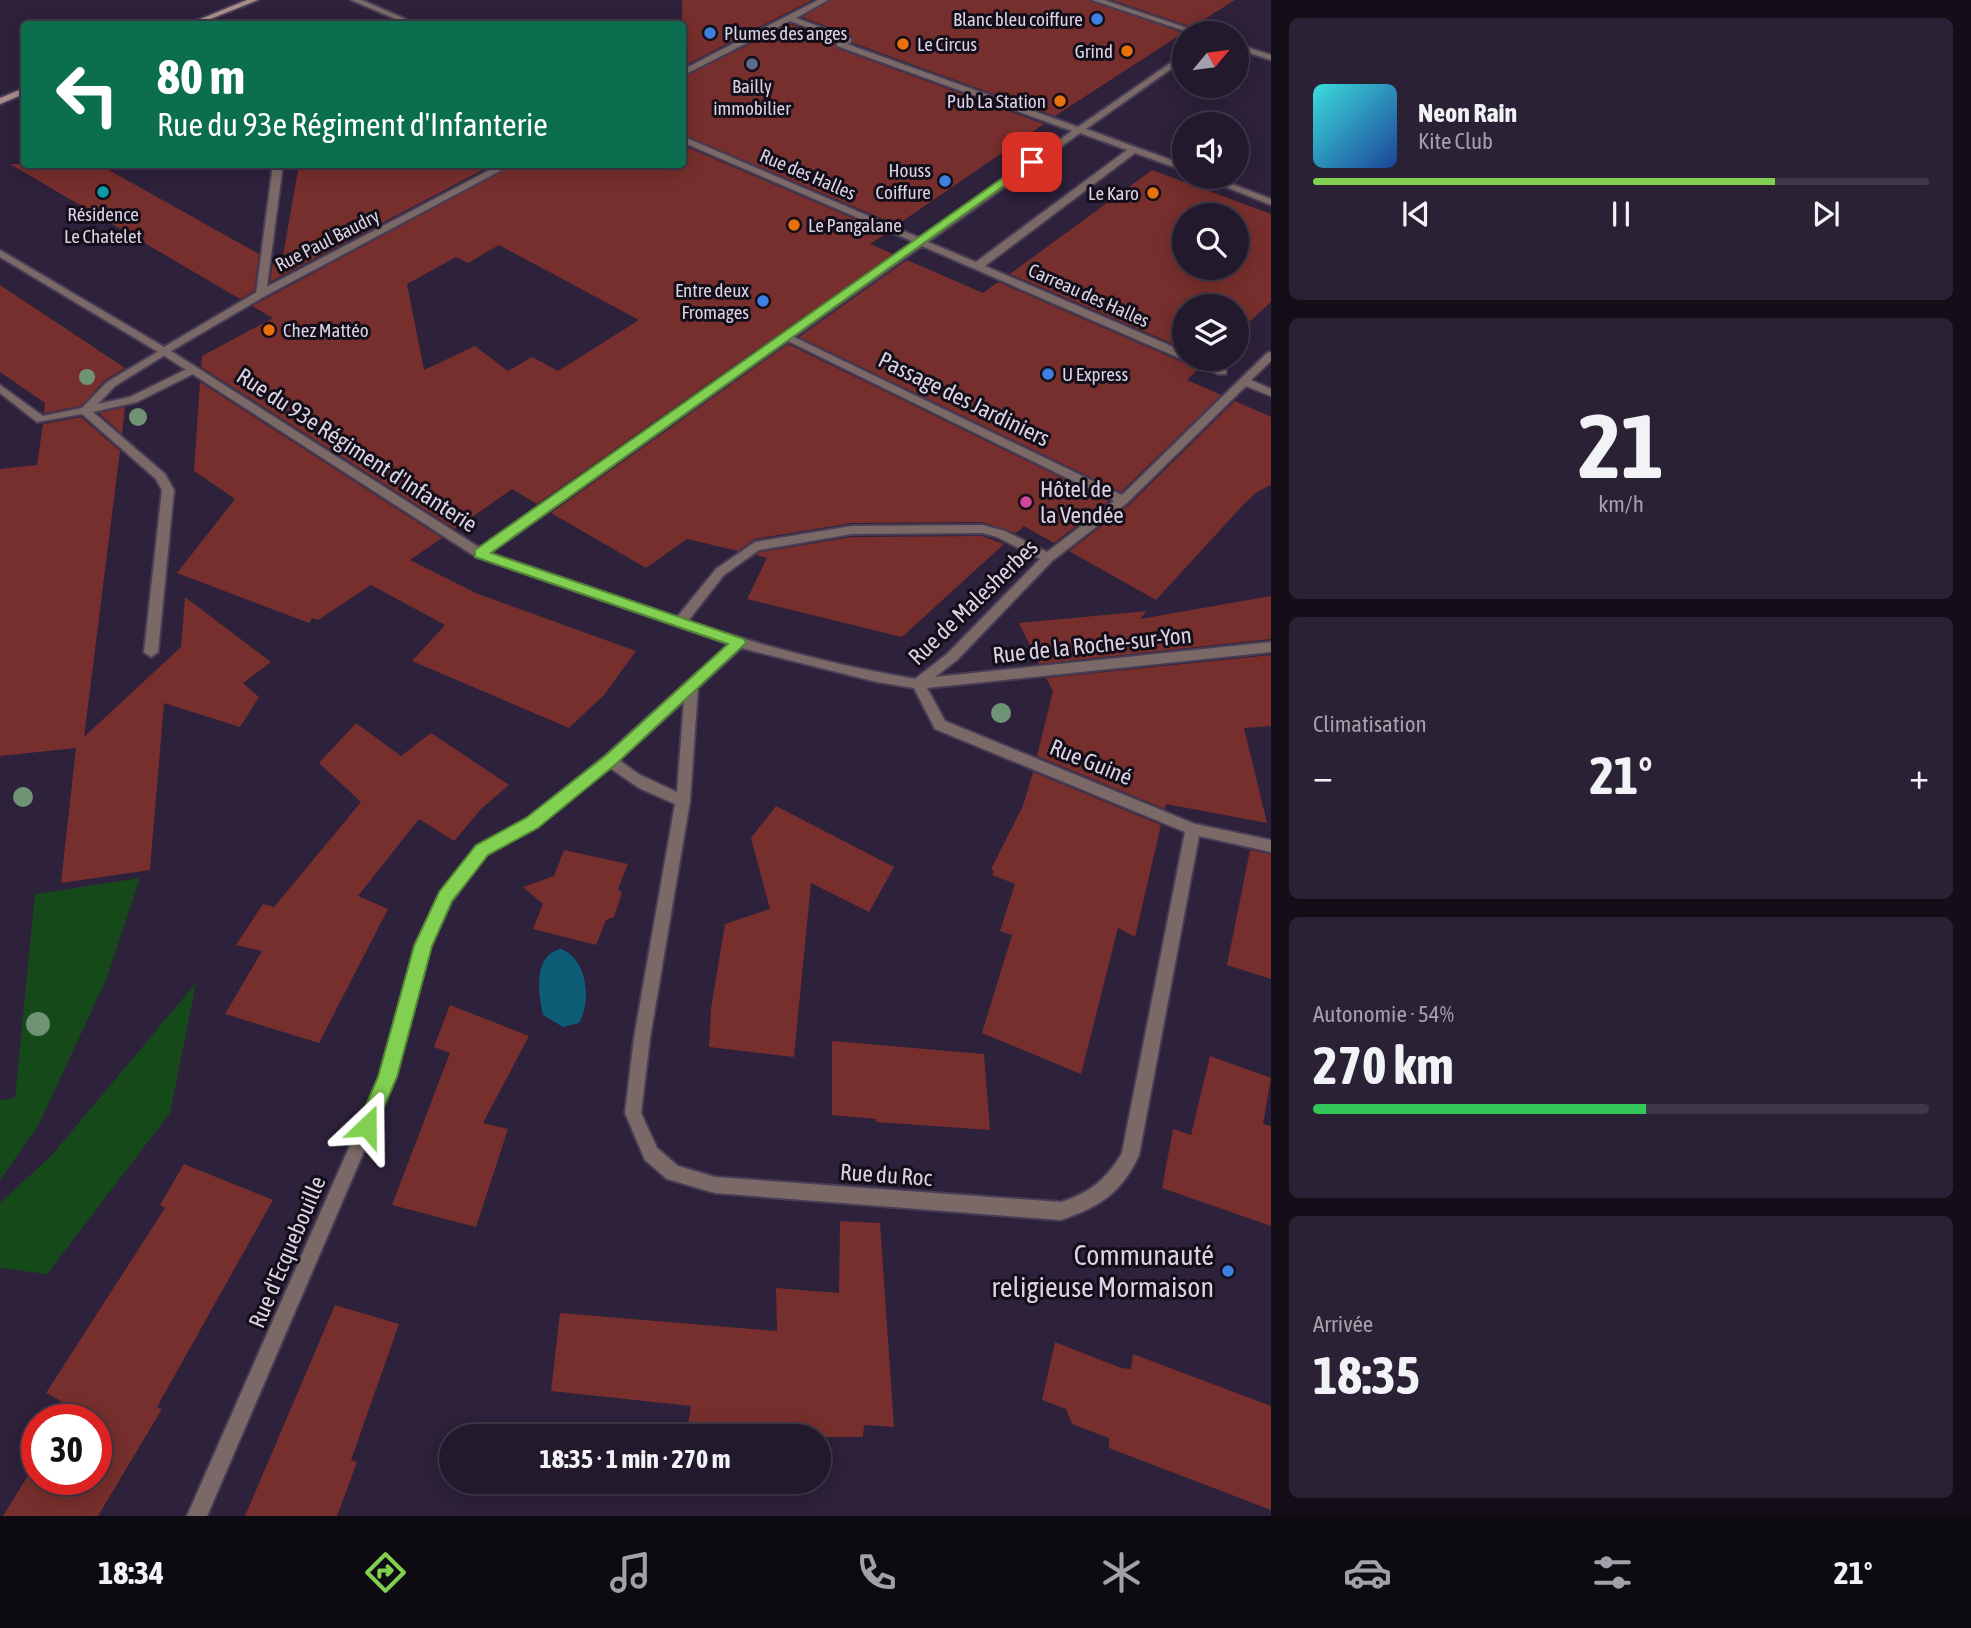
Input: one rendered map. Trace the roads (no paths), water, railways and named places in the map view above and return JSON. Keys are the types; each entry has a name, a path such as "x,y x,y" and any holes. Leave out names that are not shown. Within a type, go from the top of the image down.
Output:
{"street":[{"path":"200,21 254,0"},
{"path":"355,0 406,21"},
{"path":"686,72 824,0"},
{"path":"1096,0 1172,25"},
{"path":"790,18 848,40 840,44 1172,163"},
{"path":"1250,51 1271,58"},
{"path":"871,69 886,61"},
{"path":"480,554 1172,64"},
{"path":"0,101 21,92"},
{"name":"Rue des Halles","path":"686,141 920,242"},
{"name":"Carreau des Halles","path":"978,266 1135,149"},
{"path":"261,294 277,168"},
{"name":"Rue Paul Baudry","path":"85,411 111,384 261,294 501,168"},
{"path":"1237,189 1271,202"},
{"name":"Carreau des Halles","path":"920,242 1172,350"},
{"name":"Rue du 93e Régiment d'Infanterie","path":"0,253 164,351 480,554 739,643 877,677 918,684"},
{"name":"Passage des Jardiniers","path":"787,337 1123,500"},
{"name":"Rue de Malesherbes","path":"918,684 952,657 1048,558 1123,500 1271,355"},
{"path":"0,388 41,420 133,400 193,370"},
{"path":"1244,381 1271,393"},
{"path":"85,411 161,477 168,490 151,652"},
{"path":"679,623 720,572 755,546 852,530 982,529 1001,534 1048,558"},
{"name":"Rue d'Ecquebouille","path":"197,1516 388,1077 423,946 446,897 482,850 532,823 610,760 739,643"},
{"name":"Rue de la Roche-sur-Yon","path":"918,684 1271,648"},
{"name":"Rue du Roc","path":"692,684 683,801 642,1038 633,1113 651,1154 673,1173 715,1185 1061,1211 1090,1201 1114,1183 1130,1155 1193,829"},
{"name":"Rue Guiné","path":"918,684 940,725 1193,829 1271,846"},
{"path":"610,760 625,775 643,786 683,801"}],"water":[{"path":"561,949 577,962 585,981 586,992 579,1023 563,1027 543,1015 539,986 546,959"}],"place":[{"name":"Blanc bleu coiffure","path":"1097,19"},
{"name":"Plumes des anges","path":"710,33"},
{"name":"Le Circus","path":"903,44"},
{"name":"Grind","path":"1127,51"},
{"name":"Bailly immobilier","path":"752,64"},
{"name":"Pub La Station","path":"1060,101"},
{"name":"Houss Coiffure","path":"945,181"},
{"name":"Résidence Le Chatelet","path":"103,192"},
{"name":"Le Karo","path":"1153,193"},
{"name":"Le Pangalane","path":"794,225"},
{"name":"Entre deux Fromages","path":"763,301"},
{"name":"Chez Mattéo","path":"269,330"},
{"name":"U Express","path":"1048,374"},
{"name":"Hôtel de la Vendée","path":"1026,502"},
{"name":"Communauté religieuse Mormaison","path":"1228,1271"}]}
